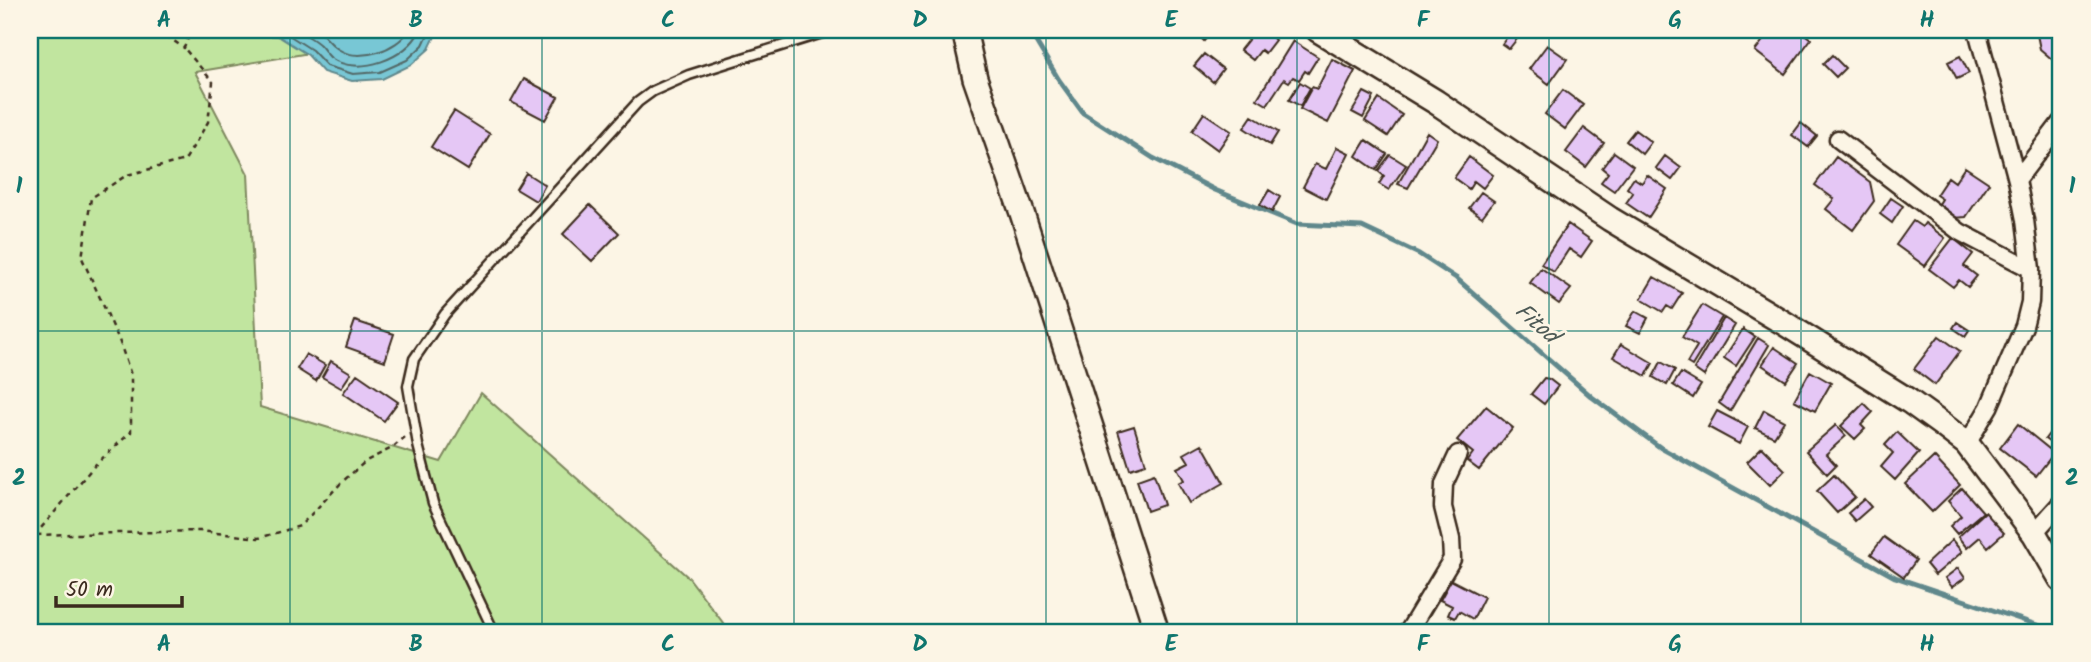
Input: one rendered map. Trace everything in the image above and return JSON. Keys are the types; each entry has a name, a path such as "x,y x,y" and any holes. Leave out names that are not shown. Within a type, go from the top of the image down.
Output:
{"street":[{"path":"964,30 975,78 1031,240 1157,632"},
{"path":"1318,30 1436,102 1610,219 1909,401 1967,444 2034,533 2061,579"},
{"path":"1967,444 1989,407 2024,326 2030,302 2031,269 2017,180 1977,30"},
{"path":"2017,180 2061,122"},
{"path":"1838,139 1961,232 2031,269"},
{"path":"1408,632 1452,559 1451,539 1443,507 1444,484 1458,454"},
{"path":"2034,533 2061,503"}],"lane":[{"path":"494,632 433,503 408,386 414,359 445,314 624,114 653,92 689,75 832,30"}],"path":[{"path":"30,555 35,535 95,464 131,432 131,375 119,340 82,258 91,198 127,175 185,160 208,122 213,82 184,48 158,30"},
{"path":"184,48 191,30"},
{"path":"35,535 200,531 259,538 300,526 342,481 366,461 392,448 415,428"},
{"path":"30,528 35,535"}],"green space":[{"path":"30,30 449,30 195,72 248,174 260,407 441,462 481,393 689,578 730,632 30,632"}],"water":[{"path":"242,30 438,30 429,49 411,65 382,79 352,81 323,72 308,55 278,36 252,34"}],"building":[{"path":"1201,30 1213,30 1204,41 1197,34"},
{"path":"1256,30 1272,30 1275,32 1271,36 1275,40 1265,53 1261,50 1253,60 1240,50"},
{"path":"1512,30 1524,30 1509,49 1502,44"},
{"path":"1771,30 1799,30 1811,39 1785,74 1755,51"},
{"path":"2036,30 2061,30 2061,67 2040,49"},
{"path":"1293,41 1318,57 1308,73 1305,71 1299,80 1293,77 1289,82 1284,79 1267,105 1257,99"},
{"path":"1547,45 1567,59 1549,84 1529,69"},
{"path":"1204,54 1223,69 1213,82 1194,66"},
{"path":"1832,55 1845,68 1836,77 1823,64"},
{"path":"1960,56 1969,73 1957,79 1948,62"},
{"path":"1332,59 1355,71 1328,123 1300,109 1312,87 1317,89"},
{"path":"2061,67 2061,82 2054,76"},
{"path":"524,79 558,97 545,120 511,102"},
{"path":"1300,82 1310,88 1300,106 1289,100"},
{"path":"1563,90 1583,105 1565,129 1545,114"},
{"path":"1364,92 1374,97 1363,118 1352,112"},
{"path":"1379,99 1402,115 1388,136 1365,121"},
{"path":"454,111 490,134 468,170 431,147"},
{"path":"1204,113 1231,131 1218,150 1192,131"},
{"path":"1252,116 1278,132 1270,145 1244,128"},
{"path":"1801,123 1817,136 1808,147 1792,135"},
{"path":"1584,128 1604,143 1586,167 1566,152"},
{"path":"1635,130 1651,142 1642,154 1626,141"},
{"path":"1427,132 1437,139 1408,188 1398,184"},
{"path":"1366,140 1387,154 1376,170 1356,156"},
{"path":"1337,147 1349,153 1326,199 1303,187 1315,164 1326,169"},
{"path":"1614,152 1633,166 1614,191 1601,182 1608,173 1602,168"},
{"path":"1390,155 1406,165 1389,190 1379,184 1384,176 1378,171"},
{"path":"1665,156 1681,168 1672,180 1656,168"},
{"path":"1469,157 1493,175 1483,188 1474,181 1469,189 1454,178"},
{"path":"1836,157 1870,182 1874,201 1853,230 1826,209 1834,199 1815,185"},
{"path":"1965,167 1989,183 1966,217 1953,218 1937,207 1942,199 1936,195 1948,177 1955,182"},
{"path":"526,173 545,185 536,201 516,189"},
{"path":"1647,175 1667,189 1648,218 1626,203 1633,193 1627,188 1634,178 1642,183"},
{"path":"1269,190 1280,197 1272,212 1260,205"},
{"path":"1481,192 1494,201 1482,217 1469,208"},
{"path":"1891,198 1903,206 1892,223 1880,214"},
{"path":"590,205 619,233 592,261 563,234"},
{"path":"1913,221 1922,227 1925,223 1945,238 1925,266 1896,245"},
{"path":"1568,224 1592,241 1581,257 1569,249 1554,272 1541,264"},
{"path":"1953,238 1973,254 1964,266 1977,276 1968,287 1959,280 1953,287 1929,269"},
{"path":"1541,268 1571,289 1559,304 1530,283"},
{"path":"1654,277 1682,293 1672,309 1667,306 1663,312 1641,299"},
{"path":"1702,305 1722,317 1692,366 1687,363 1697,346 1682,337"},
{"path":"1635,311 1648,318 1640,333 1626,326"},
{"path":"1724,318 1735,325 1704,376 1694,369"},
{"path":"355,321 394,334 385,361 346,347"},
{"path":"1957,322 1969,330 1965,336 1953,328"},
{"path":"1743,329 1755,337 1736,366 1724,358"},
{"path":"1939,336 1960,351 1935,385 1914,369"},
{"path":"1758,338 1769,345 1730,411 1719,403"},
{"path":"1621,344 1653,363 1646,376 1613,357"},
{"path":"1774,347 1798,363 1786,381 1762,365"},
{"path":"306,354 325,365 316,381 297,369"},
{"path":"331,361 351,373 341,388 322,377"},
{"path":"1661,362 1675,370 1667,385 1653,377"},
{"path":"1810,371 1831,383 1815,411 1794,400"},
{"path":"1681,373 1701,385 1693,398 1673,385"},
{"path":"357,374 398,402 384,421 343,393"},
{"path":"1544,378 1558,386 1544,404 1531,394"},
{"path":"1864,403 1873,412 1861,425 1865,429 1855,439 1841,426"},
{"path":"1486,406 1513,428 1479,470 1467,461 1473,453 1457,440"},
{"path":"1764,410 1784,421 1774,437 1755,428"},
{"path":"1717,411 1748,427 1739,444 1708,427"},
{"path":"2057,423 2061,426 2061,442 2057,448 2045,439"},
{"path":"2018,424 2054,453 2036,476 2000,448"},
{"path":"1836,425 1846,436 1826,454 1836,465 1827,474 1806,451"},
{"path":"1134,426 1146,464 1130,469 1118,431"},
{"path":"1897,432 1919,453 1895,480 1881,467 1893,453 1885,445"},
{"path":"1202,444 1224,483 1189,503 1178,483 1184,480 1177,468 1189,462 1184,454"},
{"path":"1762,447 1785,470 1770,485 1747,462"},
{"path":"1934,457 1960,485 1932,512 1905,484"},
{"path":"1154,474 1164,505 1147,511 1137,480"},
{"path":"1834,475 1855,497 1837,513 1817,491"},
{"path":"1962,488 1983,512 1957,534 1950,526 1961,516 1948,501"},
{"path":"1864,499 1871,507 1855,521 1848,513"},
{"path":"1985,512 2004,533 1988,547 1980,537 1967,548 1958,537"},
{"path":"1884,537 1916,560 1904,577 1871,554"},
{"path":"1952,540 1962,552 1935,575 1926,564"},
{"path":"1958,568 1965,578 1952,587 1945,578"},
{"path":"1451,580 1484,597 1473,619 1459,611 1455,618 1448,615 1452,606 1440,600"}],"waterway":[{"name":"Fitod","path":"1029,30 1059,80 1083,113 1153,158 1215,190 1297,224 1362,227 1419,254 1456,278 1592,397 1661,448 1895,577 2040,626 2044,632"}]}
